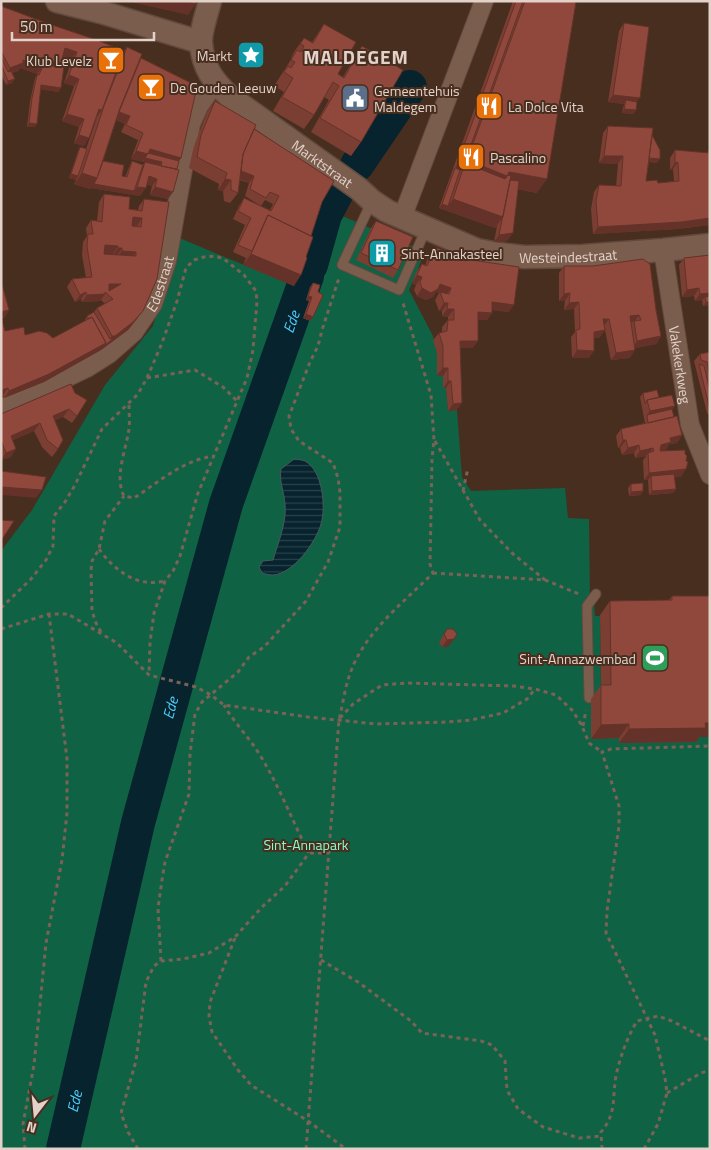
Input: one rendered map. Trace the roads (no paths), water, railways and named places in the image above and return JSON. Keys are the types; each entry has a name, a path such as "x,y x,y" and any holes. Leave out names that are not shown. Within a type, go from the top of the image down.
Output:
{"street":[{"path":"57,1 101,12 200,42 210,1"},
{"path":"402,218 484,1"},
{"name":"Marktstraat","path":"200,42 208,70 215,84 230,97 359,189 372,201 402,218"},
{"name":"Edestraat","path":"1,409 87,368 109,354 134,332 153,304 167,261 191,124 199,106 215,84"},
{"name":"Westeindestraat","path":"402,218 477,250 524,257 583,256 710,245"},
{"name":"Vakekerkweg","path":"663,250 690,425 710,475"}],"lane":[{"path":"372,201 342,265 399,290 426,228"},
{"path":"589,698 587,606 596,594"}],"water":[{"path":"294,459 305,461 316,473 323,499 321,524 309,548 296,563 281,573 265,574 262,573 259,567 263,561 273,560 285,518 281,469"}],"waterway":[{"name":"Ede","path":"357,165 410,87"},
{"name":"Ede","path":"311,265 325,215 336,194"},
{"name":"Ede","path":"63,1149 138,823 226,504 307,276"}],"place":[{"name":"Markt","path":"251,55"},
{"name":"Klub Levelz","path":"111,60"},
{"name":"De Gouden Leeuw","path":"151,87"},
{"name":"Gemeentehuis Maldegem","path":"355,98"},
{"name":"La Dolce Vita","path":"489,106"},
{"name":"Pascalino","path":"471,157"},
{"name":"Sint-Annakasteel","path":"382,253"},
{"name":"Sint-Annazwembad","path":"655,658"}],"district":[{"name":"MALDEGEM","path":"356,56"}],"park label":[{"name":"Sint-Annapark","path":"306,844"}]}
